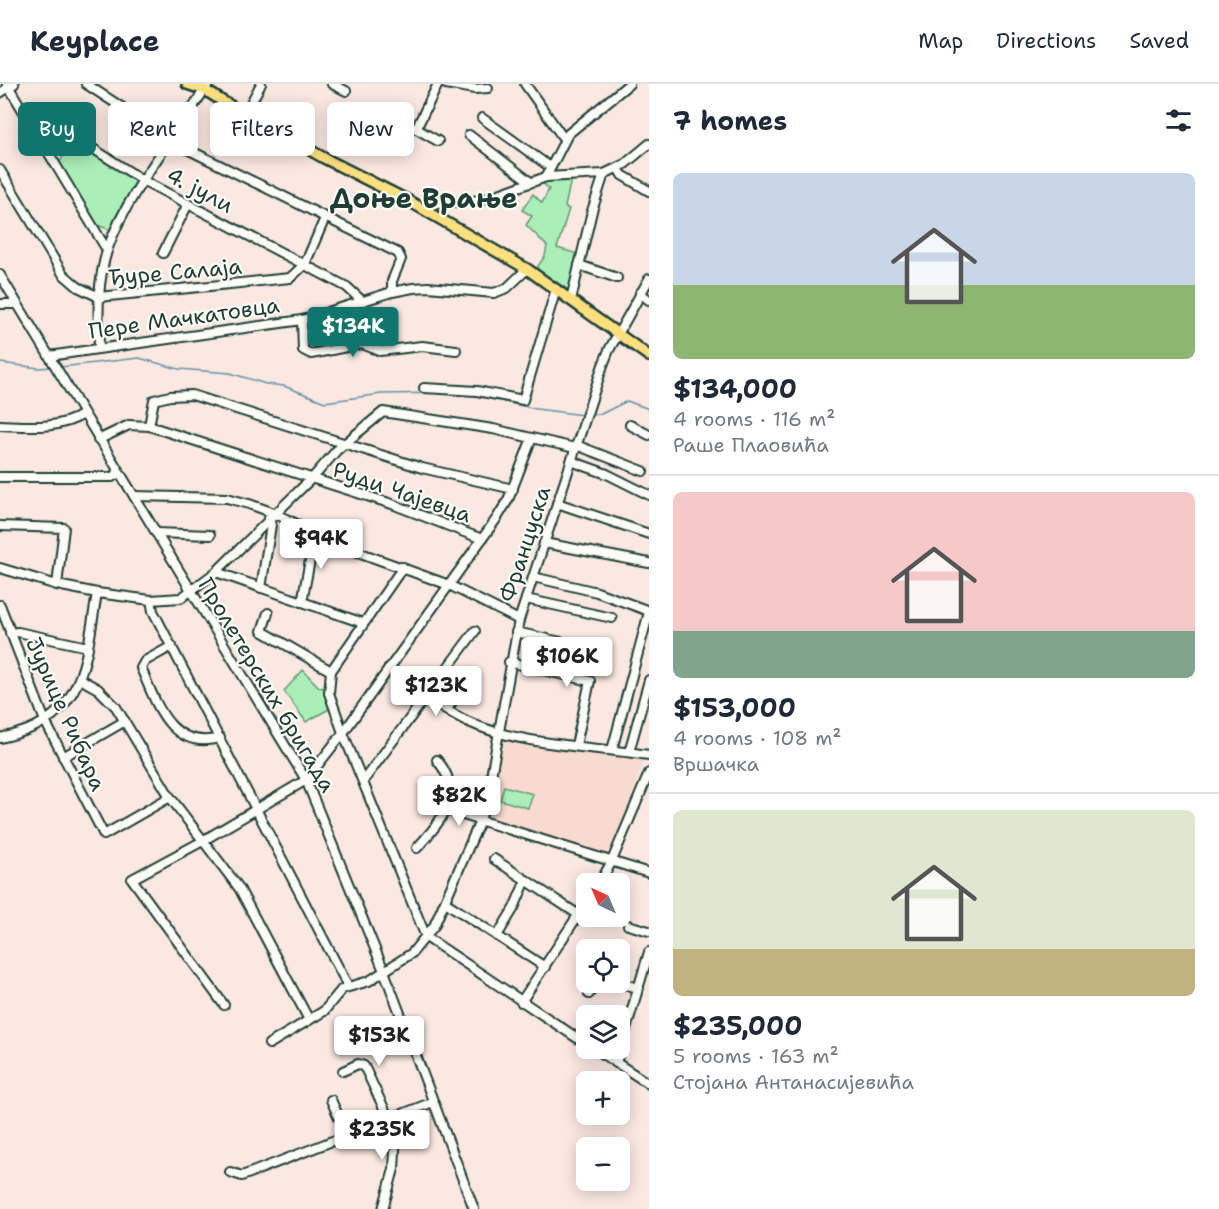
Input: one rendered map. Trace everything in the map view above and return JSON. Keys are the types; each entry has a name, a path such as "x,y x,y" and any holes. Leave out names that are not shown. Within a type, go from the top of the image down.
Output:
{"main road":[{"path":"187,84 204,86 227,102"},
{"path":"315,153 426,211 527,269 649,357"}],"street":[{"path":"86,84 113,102"},
{"path":"251,102 261,84"},
{"path":"332,84 346,91"},
{"path":"438,84 416,129 438,141"},
{"path":"446,84 475,89 488,88"},
{"path":"525,84 564,139"},
{"path":"546,177 564,139 629,84"},
{"path":"0,93 10,85 20,102"},
{"path":"194,102 204,86"},
{"path":"482,118 550,166"},
{"path":"469,135 529,181"},
{"path":"426,211 433,204 470,203 546,177 604,174 618,168 649,144"},
{"name":"4. јули","path":"96,150 144,181 348,287 362,301"},
{"path":"198,154 399,254 400,261 392,281 392,292"},
{"path":"51,156 107,250"},
{"path":"99,348 99,297 107,250 121,220 160,156"},
{"path":"618,168 622,175 649,191"},
{"name":"Ђуре Салаја","path":"0,170 63,274 78,288 99,297 283,280 296,275 305,264"},
{"path":"571,300 592,211 604,174"},
{"path":"163,253 188,204"},
{"path":"305,264 325,218"},
{"path":"579,265 617,278"},
{"name":"Пере Мачкатовца","path":"50,358 99,348 302,320 392,292 428,287 494,293 507,288 527,269"},
{"name":"Пролетерских бригада","path":"0,275 306,780 384,971 474,1209"},
{"path":"617,336 649,279"},
{"path":"424,388 463,389 525,399 537,349 556,289"},
{"path":"640,293 649,300"},
{"path":"0,304 17,304"},
{"path":"302,320 303,350 311,354 362,344 380,351 422,346 456,350"},
{"name":"Француска","path":"348,986 363,983 384,971 412,953 426,937 445,902 480,821 499,733 509,662 519,620 606,355 617,336"},
{"path":"98,440 129,425 149,426 154,400 170,396 192,395 422,468 513,489"},
{"path":"0,568 57,585 97,593 151,600 177,599 216,572 345,443 379,414 388,411 493,429 576,447 643,471"},
{"path":"0,425 55,424 68,422 83,414"},
{"path":"630,425 649,435"},
{"name":"Руди Чајевца","path":"149,426 392,504 482,539"},
{"path":"224,1005 132,879 203,841 306,780 343,733 508,500 532,438"},
{"path":"571,461 649,495"},
{"path":"0,477 112,477 119,473"},
{"path":"134,496 227,498 344,547 449,585 519,620"},
{"path":"557,503 649,534"},
{"path":"261,588 272,516"},
{"path":"0,526 64,528 57,585"},
{"path":"156,533 210,535"},
{"path":"302,602 315,534"},
{"path":"544,543 649,563"},
{"path":"403,567 331,671 329,693 343,733 426,937 576,1038"},
{"path":"216,572 363,623"},
{"path":"533,577 597,592 649,612 612,750"},
{"path":"0,737 29,731 45,721 69,699 80,679 97,593"},
{"path":"525,599 612,618"},
{"path":"151,600 153,611 348,986 335,996 324,1011 269,1044"},
{"name":"Јурице Рибара","path":"0,604 45,721 104,835 170,797"},
{"path":"268,613 262,631 331,671"},
{"path":"363,781 475,631"},
{"path":"10,633 18,632 88,647"},
{"path":"516,632 588,648"},
{"path":"172,646 145,661 141,668 166,719 177,732 189,739 207,741 220,738"},
{"path":"509,662 590,681 576,745"},
{"path":"389,668 447,709 469,722 499,733 649,755"},
{"path":"80,679 105,694 125,721 170,797 247,901 309,1020"},
{"path":"447,709 468,680"},
{"path":"628,752 649,680"},
{"path":"63,757 125,721"},
{"path":"417,848 447,810 448,779 437,760"},
{"path":"605,873 645,792 649,773"},
{"path":"447,810 610,863 649,873"},
{"path":"494,859 576,913"},
{"path":"497,936 511,914 526,880"},
{"path":"445,902 545,967"},
{"path":"521,1002 576,920"},
{"path":"630,926 649,931"},
{"path":"616,1063 649,952"},
{"path":"630,986 639,988"},
{"path":"610,1059 649,1084"},
{"path":"343,1071 358,1065 364,1066 389,1119"},
{"path":"331,1100 347,1135"},
{"path":"230,1172 242,1176 433,1102"},
{"path":"383,1209 394,1169 397,1115"}],"shaded area":[{"path":"508,739 644,760 610,859 485,820 500,743"}],"green space":[{"path":"96,155 137,183 110,230 95,224 59,164 63,156"},
{"path":"571,179 565,207 569,209 557,248 578,254 568,290 536,269 545,256 547,246 526,225 532,216 522,210 533,194 542,203 549,189 539,180"},
{"path":"303,670 319,687 324,688 329,709 306,722 284,691"},
{"path":"504,786 533,794 528,808 500,800"}],"waterway":[{"path":"60,367 139,358 179,369 230,373 266,384 284,386 325,402 381,394 444,393"},
{"path":"0,363 39,368 53,367"},
{"path":"469,394 536,409 583,415"},
{"path":"590,415 601,414 627,401 649,409"}],"district":[{"name":"Доње Врање","path":"424,198"}]}
